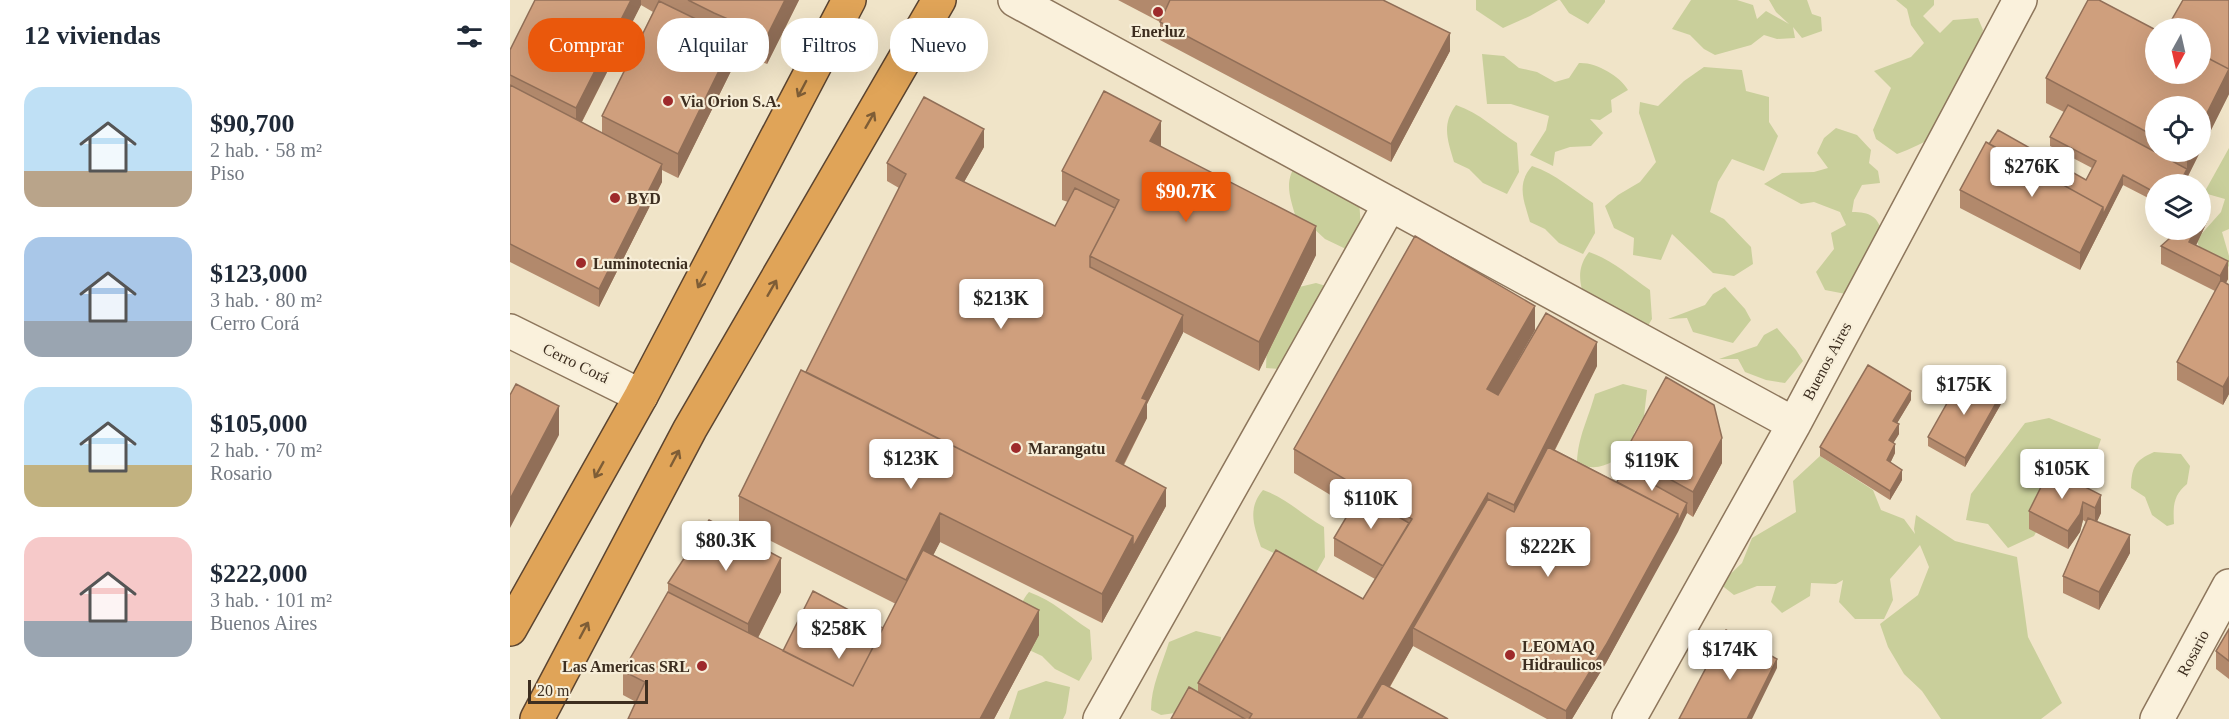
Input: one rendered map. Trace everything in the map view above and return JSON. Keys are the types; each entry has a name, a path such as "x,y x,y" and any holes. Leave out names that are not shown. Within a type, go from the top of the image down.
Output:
{"highway":[{"path":"510,630 641,396 849,0"},
{"path":"537,719 690,429 939,0"}],"street":[{"path":"1015,0 1794,424"},
{"name":"Buenos Aires","path":"1629,719 1794,424 2020,0"},
{"path":"1100,719 1390,204"},
{"name":"Cerro Corá","path":"510,331 641,396"},
{"name":"Rosario","path":"2157,719 2229,586"}],"green space":[{"path":"1476,0 1558,0 1503,28 1476,10"},
{"path":"1560,0 1605,0 1605,2 1588,24 1569,13"},
{"path":"1691,0 1737,0 1753,5 1757,19 1766,11 1789,24 1776,12 1769,0 1807,0 1812,14 1821,17 1822,31 1802,38 1793,27 1795,38 1777,39 1764,35 1751,45 1715,55 1704,49 1690,35 1672,29"},
{"path":"1896,0 1934,0 1934,5 1923,16 1940,33 1953,20 1978,18 1983,30 1978,48 1937,136 1897,154 1876,139 1873,130 1891,88 1874,71 1911,57 1924,43 1911,25 1907,9"},
{"path":"1482,54 1504,56 1519,68 1537,72 1555,82 1569,78 1579,63 1586,63 1600,67 1613,75 1628,90 1611,100 1612,112 1600,120 1590,119 1603,133 1591,146 1570,147 1555,152 1553,166 1530,155 1546,130 1549,116 1511,104 1487,104"},
{"path":"1704,67 1742,70 1746,91 1769,97 1769,122 1778,136 1764,171 1732,159 1718,182 1710,212 1724,219 1751,247 1753,264 1734,276 1713,273 1672,234 1661,260 1633,255 1634,238 1614,228 1605,206 1640,182 1656,162 1639,113 1640,102 1658,106 1684,81"},
{"path":"1456,105 1480,117 1517,143 1519,172 1507,194 1483,183 1469,169 1454,162 1447,126 1451,112"},
{"path":"1836,128 1857,135 1871,150 1869,163 1878,171 1880,183 1862,185 1854,200 1852,212 1872,216 1879,223 1883,235 1851,295 1825,290 1816,272 1834,249 1831,233 1846,225 1840,212 1814,202 1801,204 1764,184 1782,173 1814,172 1828,168 1817,153 1824,138"},
{"path":"2229,148 2229,229 2222,232 2229,256 2229,266 2221,274 2201,250 2196,240 2211,240 2211,223 2221,212 2225,199 2211,195 2211,180"},
{"path":"1298,162 1359,199 1361,229 1348,250 1325,239 1311,226 1296,218 1289,183 1293,169"},
{"path":"1532,166 1557,178 1593,203 1595,233 1583,254 1559,243 1545,229 1530,222 1523,186 1524,179"},
{"path":"1589,252 1613,264 1650,290 1652,319 1639,341 1588,309 1581,287 1580,273 1584,259"},
{"path":"1316,283 1326,286 1291,370 1266,368 1267,342 1295,288"},
{"path":"1725,287 1745,309 1751,320 1733,343 1693,332 1687,318 1668,319 1705,305 1713,294"},
{"path":"1777,328 1803,361 1785,383 1766,380 1745,372 1738,359 1719,359 1757,346 1764,335"},
{"path":"1623,384 1647,390 1644,416 1634,433 1632,449 1600,467 1577,463 1581,436 1595,394"},
{"path":"2049,418 2101,439 2095,457 2078,468 2076,482 2059,489 2034,536 2008,548 1988,524 1966,520 1971,494 2025,423"},
{"path":"2154,452 2181,454 2190,466 2187,484 2179,492 2175,502 2174,524 2167,526 2152,515 2145,497 2131,488 2135,466 2142,458"},
{"path":"1820,456 1873,490 1881,510 1904,519 1915,534 1916,515 1955,541 2017,557 2028,637 2062,703 2041,719 1941,719 1922,691 1904,674 1888,647 1880,624 1918,595 1929,567 1920,545 1890,579 1893,600 1884,619 1855,619 1839,602 1843,580 1836,584 1811,583 1810,596 1782,613 1771,602 1776,586 1757,586 1734,595 1720,584 1742,563 1752,538 1796,512 1793,481"},
{"path":"1263,490 1280,497 1324,527 1325,557 1313,578 1261,547 1254,525 1253,511"},
{"path":"1029,592 1053,604 1090,630 1092,659 1079,681 1055,669 1042,656 1027,649 1020,612"},
{"path":"1196,631 1221,637 1218,663 1182,712 1161,715 1151,710 1151,701 1169,642"},
{"path":"1046,681 1070,687 1063,719 1009,719 1018,691"}],"building":[{"path":"535,0 631,0 622,18 528,18 528,72 594,72 576,108 510,75 510,50"},
{"path":"688,0 785,0 769,32 769,18 726,18"},
{"path":"1170,0 1383,0 1450,33 1391,144 1160,22"},
{"path":"2088,0 2099,0 2145,24 2145,84 2211,84 2211,60 2229,69 2211,105 2211,96 2145,96 2145,131 2046,78"},
{"path":"2183,0 2229,0 2229,69 2211,60 2211,18 2173,18"},
{"path":"659,1 694,18 657,18 657,72 718,72 678,154 602,116 624,72 645,72 645,29"},
{"path":"510,85 662,164 599,289 510,244"},
{"path":"1104,91 1161,121 1150,141 1316,226 1259,342 1090,256 1119,200 1062,171"},
{"path":"924,97 984,129 956,178 1055,226 1075,188 1115,208 1090,256 1090,267 1183,315 1142,398 1147,400 1116,461 1166,488 1133,547 1133,536 806,372 906,174 887,163"},
{"path":"2068,105 2145,146 2145,162 2174,162 2187,169 2184,174 2145,174 2145,187 2123,175 2103,215 2103,207 1989,144 1998,130 2086,180 2096,161 2050,137"},
{"path":"1986,142 2103,207 2080,253 1960,190"},
{"path":"1415,236 1535,306 1487,389 1498,395 1546,313 1597,342 1514,505 1488,493 1357,719 1249,719 1252,714 1198,683 1276,550 1363,599 1412,519 1294,449"},
{"path":"2168,240 2190,240 2189,242 2228,261 2220,276 2161,246"},
{"path":"2221,280 2229,285 2229,376 2223,387 2177,362"},
{"path":"1868,365 1911,391 1893,421 1899,424 1889,440 1895,444 1887,460 1902,470 1890,491 1820,447"},
{"path":"801,370 1133,536 1102,594 940,513 906,580 739,496"},
{"path":"1964,373 2001,394 1965,458 1928,437"},
{"path":"1666,377 1714,405 1722,438 1693,492 1624,454"},
{"path":"516,384 559,406 510,499 510,395"},
{"path":"1548,447 1678,514 1606,645 1566,711 1413,628 1488,499 1514,512"},
{"path":"1624,468 1687,503 1678,522 1678,514 1617,482"},
{"path":"2050,469 2101,495 2095,508 2083,502 2080,514 2068,531 2029,511"},
{"path":"1360,494 1409,523 1383,566 1334,538"},
{"path":"2088,518 2130,535 2099,592 2063,576"},
{"path":"709,520 781,558 748,624 668,583"},
{"path":"923,550 1039,610 980,719 628,719 645,682 623,671 668,592 853,686"},
{"path":"813,591 883,628 853,686 783,651"},
{"path":"2229,629 2229,661 2216,651"},
{"path":"1726,630 1777,659 1747,719 1679,719"},
{"path":"1382,683 1448,719 1361,719"},
{"path":"1189,687 1245,719 1171,719"}],"place":[{"name":"Enerluz","path":"1158,12"},
{"name":"Via Orion S.A.","path":"668,101"},
{"name":"BYD","path":"615,198"},
{"name":"Luminotecnia","path":"581,263"},
{"name":"Marangatu","path":"1016,448"},
{"name":"LEOMAQ Hidraulicos","path":"1510,655"},
{"name":"Las Americas SRL","path":"702,666"}]}
